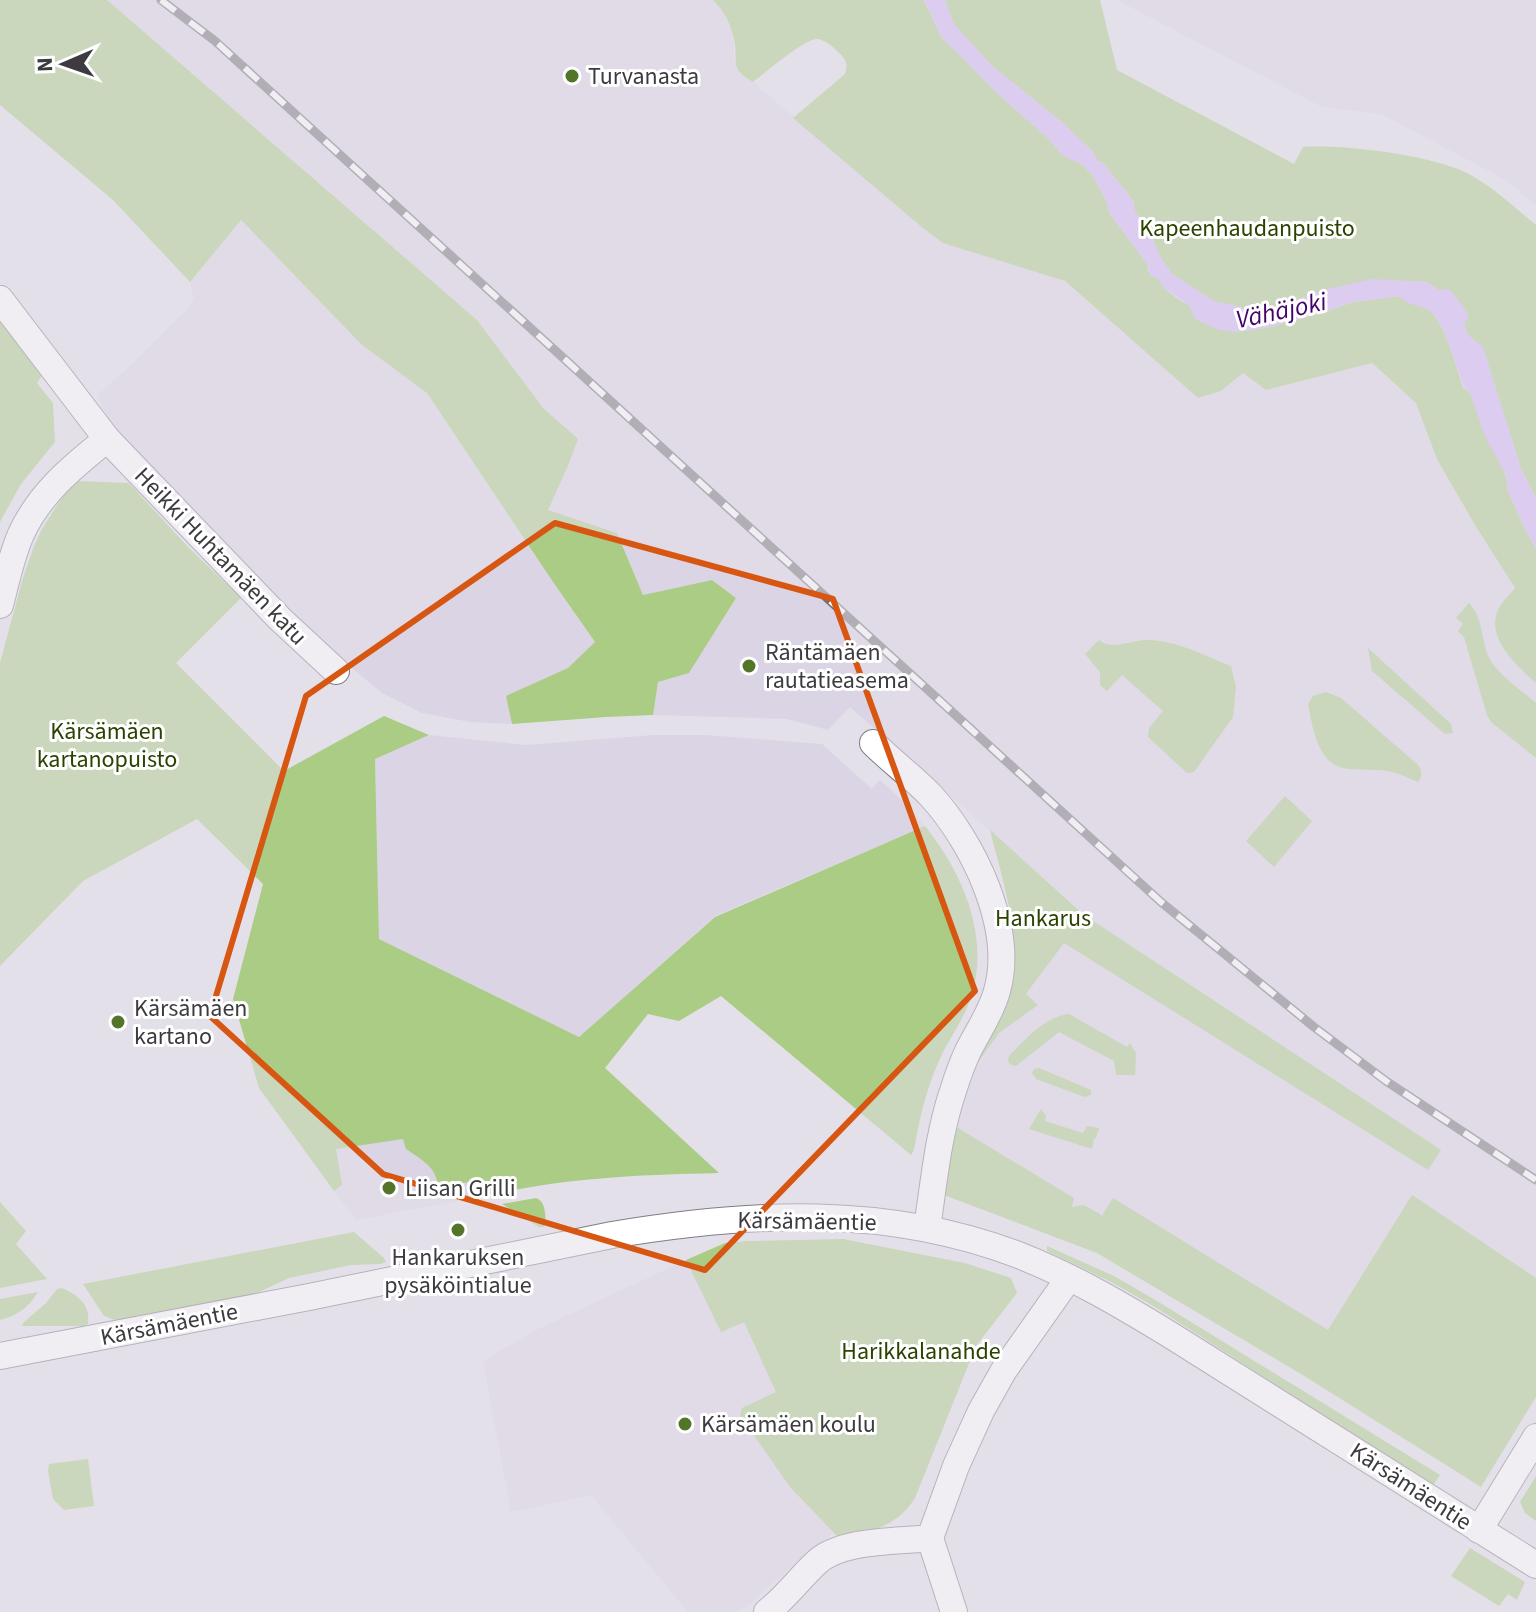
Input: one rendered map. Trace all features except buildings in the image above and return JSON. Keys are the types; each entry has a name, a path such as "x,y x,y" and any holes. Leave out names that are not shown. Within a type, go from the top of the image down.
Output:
{"street":[{"name":"Heikki Huhtamäen katu","path":"0,299 107,439 271,610 336,671"},
{"path":"0,605 20,535 33,513 62,477 107,439"},
{"path":"873,743 931,796 969,847 987,887 1001,940 998,989 988,1016 968,1052 942,1125 927,1228"},
{"name":"Kärsämäentie","path":"0,1356 652,1228 736,1219 807,1216 885,1221 927,1228 994,1246 1069,1278 1172,1336 1536,1565"},
{"path":"954,1612 930,1538 956,1466 981,1411 1004,1370 1069,1278"},
{"path":"1479,1530 1536,1437"},
{"path":"767,1612 816,1562 829,1553 847,1546 930,1538"}],"highlighted area":[{"path":"555,523 833,599 975,991 705,1270 383,1174 210,1016 306,696"}],"shaded area":[{"path":"107,0 713,0 724,11 734,41 734,60 741,75 923,228 944,243 1065,281 1198,398 1221,391 1243,373 1266,390 1371,363 1416,403 1437,459 1536,628 1536,1278 1412,1196 1301,1374 1097,1253 944,1195 954,1114 976,1065 1084,914 850,707 828,730 787,719 653,715 658,682 689,673 736,598 712,580 643,595 617,533 547,510 577,439 544,409 477,320"},
{"path":"1117,0 1536,0 1536,206 1506,180 1381,114 1322,107"},
{"path":"240,220 362,345 427,393 595,642 569,668 507,696 512,724 470,722 422,713 382,693 329,649 270,593 111,424 97,395 183,314 194,299 190,282"},
{"path":"429,735 526,745 654,735 705,735 822,744 872,789 880,780 925,826 715,916 579,1037 379,939 375,759"},
{"path":"404,1138 406,1149 427,1163 437,1180 469,1182 472,1198 356,1220 334,1191 342,1184 335,1149"},
{"name":"Kärsämäen koulu","path":"686,1260 691,1270 745,1272 837,1537 833,1533 749,1605 735,1612 688,1612 591,1495 511,1512 483,1361 534,1331"}],"green space":[{"path":"0,0 107,0 477,320 544,409 578,439 548,510 617,533 643,595 712,580 736,598 689,673 658,682 653,715 512,724 506,696 568,668 595,642 427,393 362,345 241,220 190,282 113,200 0,105"},
{"path":"713,0 924,0 945,41 1062,155 1081,164 1092,174 1110,214 1148,265 1148,271 1178,299 1236,332 1270,327 1353,302 1400,296 1429,310 1445,334 1463,387 1470,393 1506,476 1508,491 1536,549 1536,683 1505,650 1496,630 1499,608 1515,588 1437,459 1416,403 1372,363 1266,390 1243,373 1221,391 1198,398 1065,281 943,243 923,228 793,118 845,74 845,59 823,41 811,40 753,82 737,68 731,28"},
{"name":"Kapeenhaudanpuisto","path":"945,0 1100,0 1117,70 1294,164 1303,147 1386,152 1432,161 1467,173 1503,197 1536,225 1536,498 1521,469 1483,348 1467,335 1464,324 1438,290 1427,282 1406,281 1324,290 1281,306 1248,309 1213,301 1172,274 1160,257 1146,223 1134,212 1134,202 1103,163 1097,161 1094,153 1064,124 992,66 953,24"},
{"path":"0,312 45,371 37,383 53,403 55,442 21,484 0,522"},
{"name":"Kärsämäen kartanopuisto","path":"75,481 129,483 241,598 176,663 284,771 384,716 429,735 375,759 379,939 579,1037 715,917 925,826 963,889 976,936 977,960 975,984 967,1008 932,1078 911,1155 721,996 679,1021 648,1014 605,1068 719,1173 580,1180 472,1198 469,1182 438,1188 432,1169 406,1149 403,1139 336,1149 342,1185 334,1191 259,1088 233,999 263,884 197,819 83,881 0,966 0,663 34,546 57,505"},
{"path":"1469,603 1477,615 1486,651 1493,664 1536,703 1536,758 1491,722 1487,715 1464,637 1458,631 1463,624 1456,618"},
{"path":"1099,640 1109,645 1147,640 1169,643 1231,666 1236,687 1233,717 1194,772 1187,773 1148,737 1149,728 1163,711 1122,675 1107,691 1100,685 1100,672 1085,654"},
{"path":"1368,648 1451,724 1453,733 1445,734 1372,671"},
{"path":"1326,692 1341,698 1418,765 1421,778 1418,782 1392,772 1349,769 1330,762 1319,745 1308,704 1313,696"},
{"path":"1285,796 1312,821 1274,867 1246,841"},
{"name":"Hankarus","path":"990,830 1084,915 1441,1150 1428,1170 1064,943 1026,994 1038,1005 999,1033 976,1065 1004,1005 1014,966 1013,927"},
{"path":"1069,1014 1127,1047 1130,1043 1136,1053 1135,1075 1116,1075 1114,1061 1059,1032 1016,1066 1011,1065 1009,1056 1036,1030 1051,1019"},
{"path":"1039,1068 1091,1090 1091,1095 1085,1097 1036,1079 1032,1073"},
{"path":"1041,1109 1046,1116 1045,1121 1083,1133 1087,1126 1099,1128 1092,1149 1029,1129"},
{"path":"953,1125 1074,1198 1072,1207 1084,1205 1103,1216 1113,1198 1328,1330 1412,1195 1536,1278 1536,1397 1481,1487 1301,1374 1097,1253 944,1195"},
{"path":"536,1198 542,1202 544,1209 544,1227 539,1227 502,1204"},
{"path":"0,1202 26,1231 16,1244 47,1279 0,1288"},
{"path":"354,1232 386,1262 351,1265 289,1278 253,1295 115,1320 104,1316 83,1284"},
{"name":"Harikkalanahde","path":"843,1239 965,1263 1011,1278 1017,1293 976,1346 915,1498 908,1508 882,1527 839,1538 790,1487 740,1415 742,1408 776,1392 744,1322 721,1332 686,1260 725,1243"},
{"path":"1047,1246 1114,1276 1157,1301 1440,1475 1433,1486 1155,1307 1047,1251"},
{"path":"62,1288 85,1306 88,1324 22,1326 57,1289"},
{"path":"38,1292 22,1310 0,1320 0,1299"},
{"path":"88,1459 94,1506 64,1510 53,1499 49,1464"},
{"path":"1536,1476 1536,1521 1525,1513 1520,1502"},
{"path":"1470,1548 1525,1582 1517,1600 1508,1594 1499,1606 1451,1576"}],"water":[{"name":"Vähäjoki","path":"924,0 945,0 954,24 992,66 1064,124 1094,153 1097,161 1103,163 1134,202 1135,212 1146,223 1160,257 1172,274 1214,301 1248,309 1281,306 1324,290 1372,279 1427,282 1438,290 1449,289 1469,317 1464,324 1468,335 1483,347 1521,469 1536,498 1536,549 1508,491 1506,475 1485,436 1470,393 1464,387 1435,315 1399,296 1353,302 1270,327 1236,332 1219,330 1195,319 1189,305 1165,289 1158,278 1150,276 1148,265 1110,214 1092,174 1081,164 1062,155 945,41"}],"railway":[{"path":"161,0 215,41 1161,902 1314,1027 1386,1081 1536,1180"}],"place":[{"name":"Turvanasta","path":"572,76"},
{"name":"Räntämäen rautatieasema","path":"749,666"},
{"name":"Kärsämäen kartano","path":"118,1022"},
{"name":"Liisan Grilli","path":"389,1188"},
{"name":"Hankaruksen pysäköintialue","path":"458,1230"},
{"name":"Kärsämäen koulu","path":"685,1424"}]}
